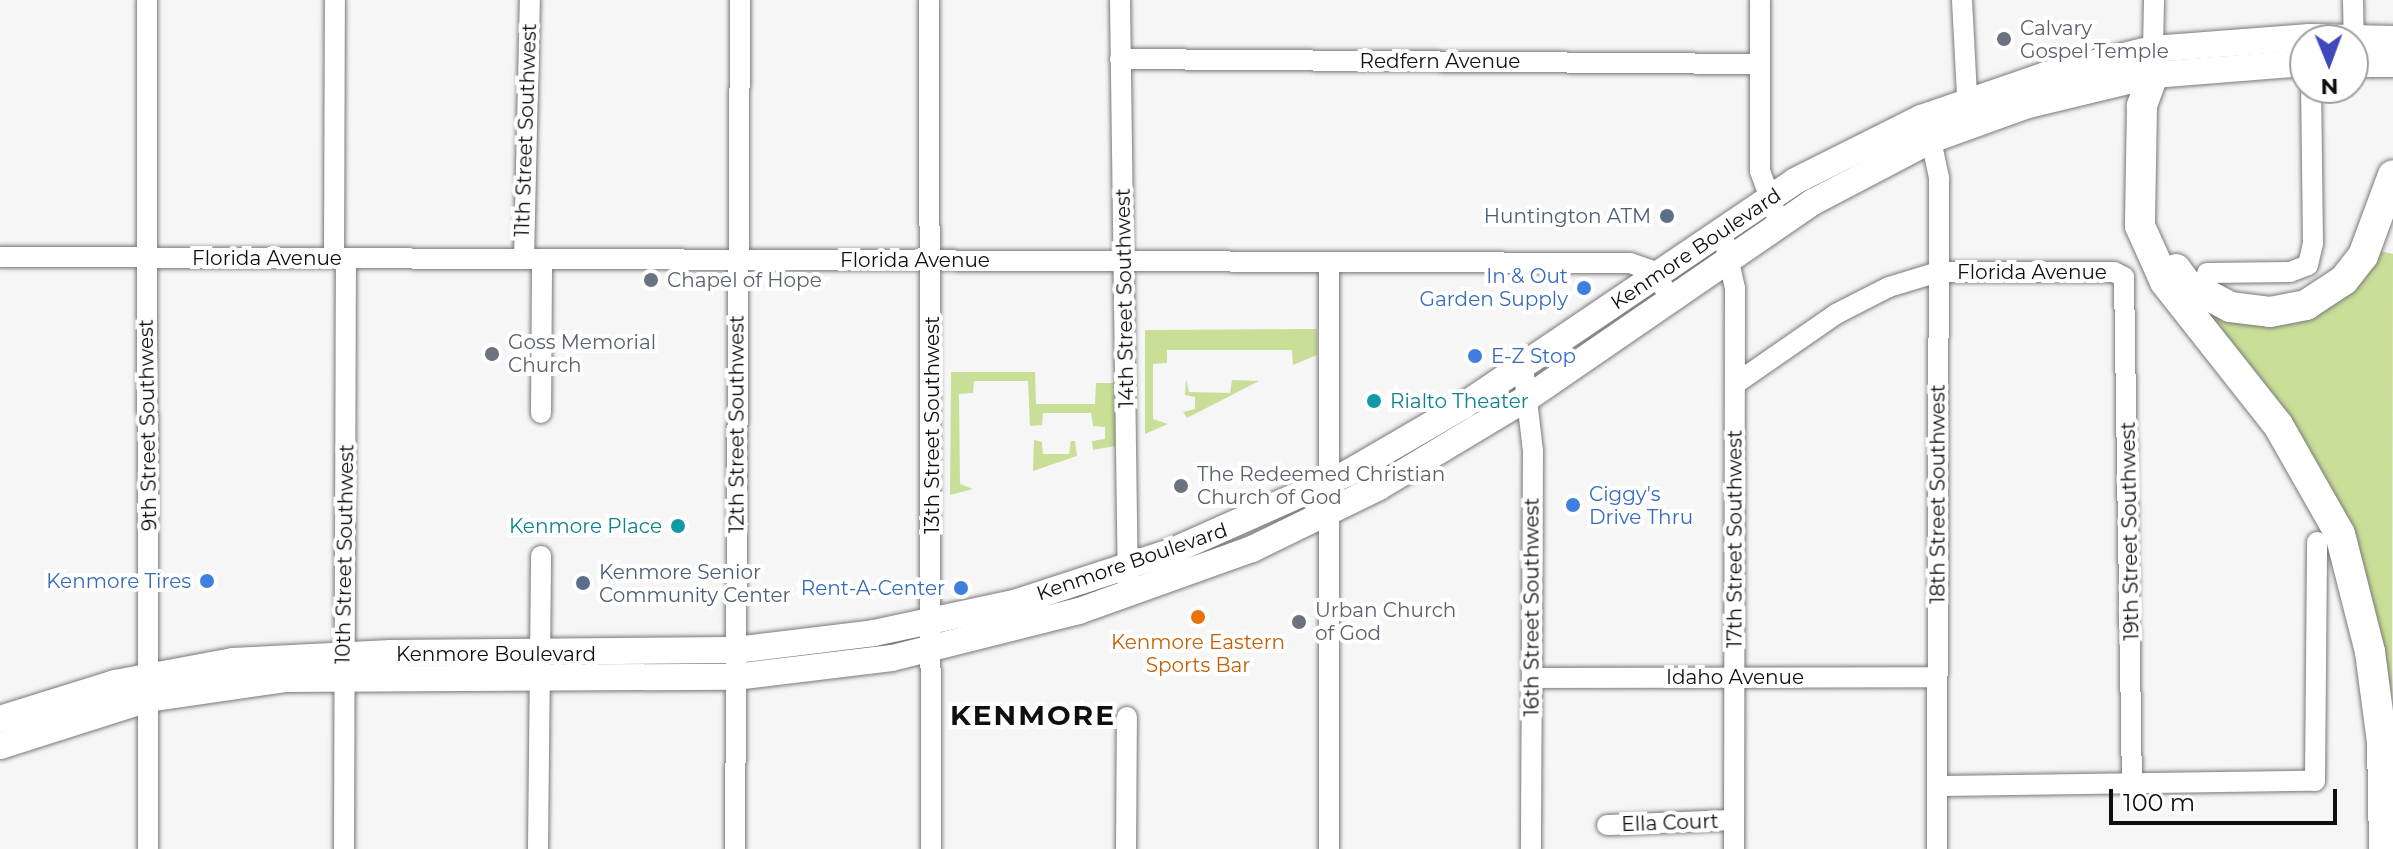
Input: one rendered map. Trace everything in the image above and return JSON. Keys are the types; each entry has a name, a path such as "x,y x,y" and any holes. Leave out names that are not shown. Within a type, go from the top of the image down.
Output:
{"highway":[{"path":"2153,62 2160,107 2156,197 2160,236 2187,284 2209,299 2270,312 2322,296 2344,280 2363,256 2393,175"},
{"path":"2153,62 2142,106 2140,226 2165,282 2278,425 2340,534 2370,652 2382,742 2384,849"}],"main road":[{"name":"Kenmore Boulevard","path":"2369,49 2393,39"},
{"name":"Kenmore Boulevard","path":"540,666 933,636 1128,568 1331,482 1523,366 1770,199 1881,135 1968,113 2028,105 2153,62 2289,41"},
{"name":"Kenmore Boulevard","path":"2369,59 2393,64"},
{"name":"Kenmore Boulevard","path":"2153,62 2289,63"},
{"name":"Kenmore Boulevard","path":"0,719 276,656 344,666 540,666 735,677 1128,596 1252,549 1331,511 1529,397 1779,223 1931,140 1968,113"},
{"name":"Kenmore Boulevard","path":"0,746 148,687"}],"street":[{"name":"9th Street Southwest","path":"147,0 148,849"},
{"name":"10th Street Southwest","path":"335,0 344,849"},
{"name":"11th Street Southwest","path":"530,0 533,259 541,413"},
{"name":"12th Street Southwest","path":"735,849 742,260 740,0"},
{"name":"13th Street Southwest","path":"929,0 933,636 931,849"},
{"name":"14th Street Southwest","path":"1120,0 1126,261 1128,596"},
{"path":"1760,0 1760,171 1779,223"},
{"path":"1962,0 1968,113"},
{"path":"2153,62 2154,0"},
{"path":"2353,0 2353,24"},
{"name":"Redfern Avenue","path":"1120,59 1760,64"},
{"path":"2207,273 2290,272 2308,265 2313,244 2311,104"},
{"name":"18th Street Southwest","path":"1931,140 1939,179 1937,849"},
{"name":"17th Street Southwest","path":"1722,231 1735,288 1734,849"},
{"name":"Florida Avenue","path":"0,257 1630,263 1655,276"},
{"path":"1329,263 1329,849"},
{"name":"Florida Avenue","path":"1735,384 1836,314 1889,287 1938,272 2114,272 2124,277"},
{"path":"1655,276 1672,298"},
{"name":"19th Street Southwest","path":"2124,277 2132,785"},
{"name":"16th Street Southwest","path":"1523,366 1529,397 1531,849"},
{"path":"1937,786 2315,781 2317,542"},
{"path":"538,849 541,556"},
{"name":"Idaho Avenue","path":"1532,678 1937,677"},
{"path":"1126,849 1127,717"},
{"name":"Ella Court","path":"1607,825 1734,820"}],"green space":[{"path":"2376,250 2393,254 2392,709 2359,556 2194,307 2269,323"},
{"path":"1317,329 1317,355 1293,365 1292,350 1167,350 1167,363 1153,364 1153,419 1168,424 1145,434 1145,330"},
{"path":"951,372 1035,372 1036,404 1095,404 1096,383 1115,383 1115,446 1093,450 1092,441 1105,439 1105,427 1093,426 1091,413 1043,413 1042,425 1030,426 1028,381 974,381 973,393 959,394 960,484 973,489 950,495"},
{"path":"1186,379 1189,392 1230,393 1232,380 1259,381 1187,418 1183,412 1195,409 1195,397 1185,395"},
{"path":"1034,440 1042,442 1043,454 1069,454 1071,441 1075,441 1077,456 1033,471"}],"place":[{"name":"Calvary Gospel Temple","path":"2004,39"},
{"name":"Huntington ATM","path":"1667,216"},
{"name":"Chapel of Hope","path":"651,280"},
{"name":"In & Out Garden Supply","path":"1584,288"},
{"name":"Goss Memorial Church","path":"492,354"},
{"name":"E-Z Stop","path":"1475,356"},
{"name":"Rialto Theater","path":"1374,401"},
{"name":"The Redeemed Christian Church of God","path":"1181,486"},
{"name":"Ciggy's Drive Thru","path":"1573,505"},
{"name":"Kenmore Place","path":"678,526"},
{"name":"Kenmore Tires","path":"207,581"},
{"name":"Kenmore Senior Community Center","path":"583,583"},
{"name":"Rent-A-Center","path":"961,588"},
{"name":"Kenmore Eastern Sports Bar","path":"1198,617"},
{"name":"Urban Church of God","path":"1299,622"}],"district":[{"name":"KENMORE","path":"1033,715"}]}
